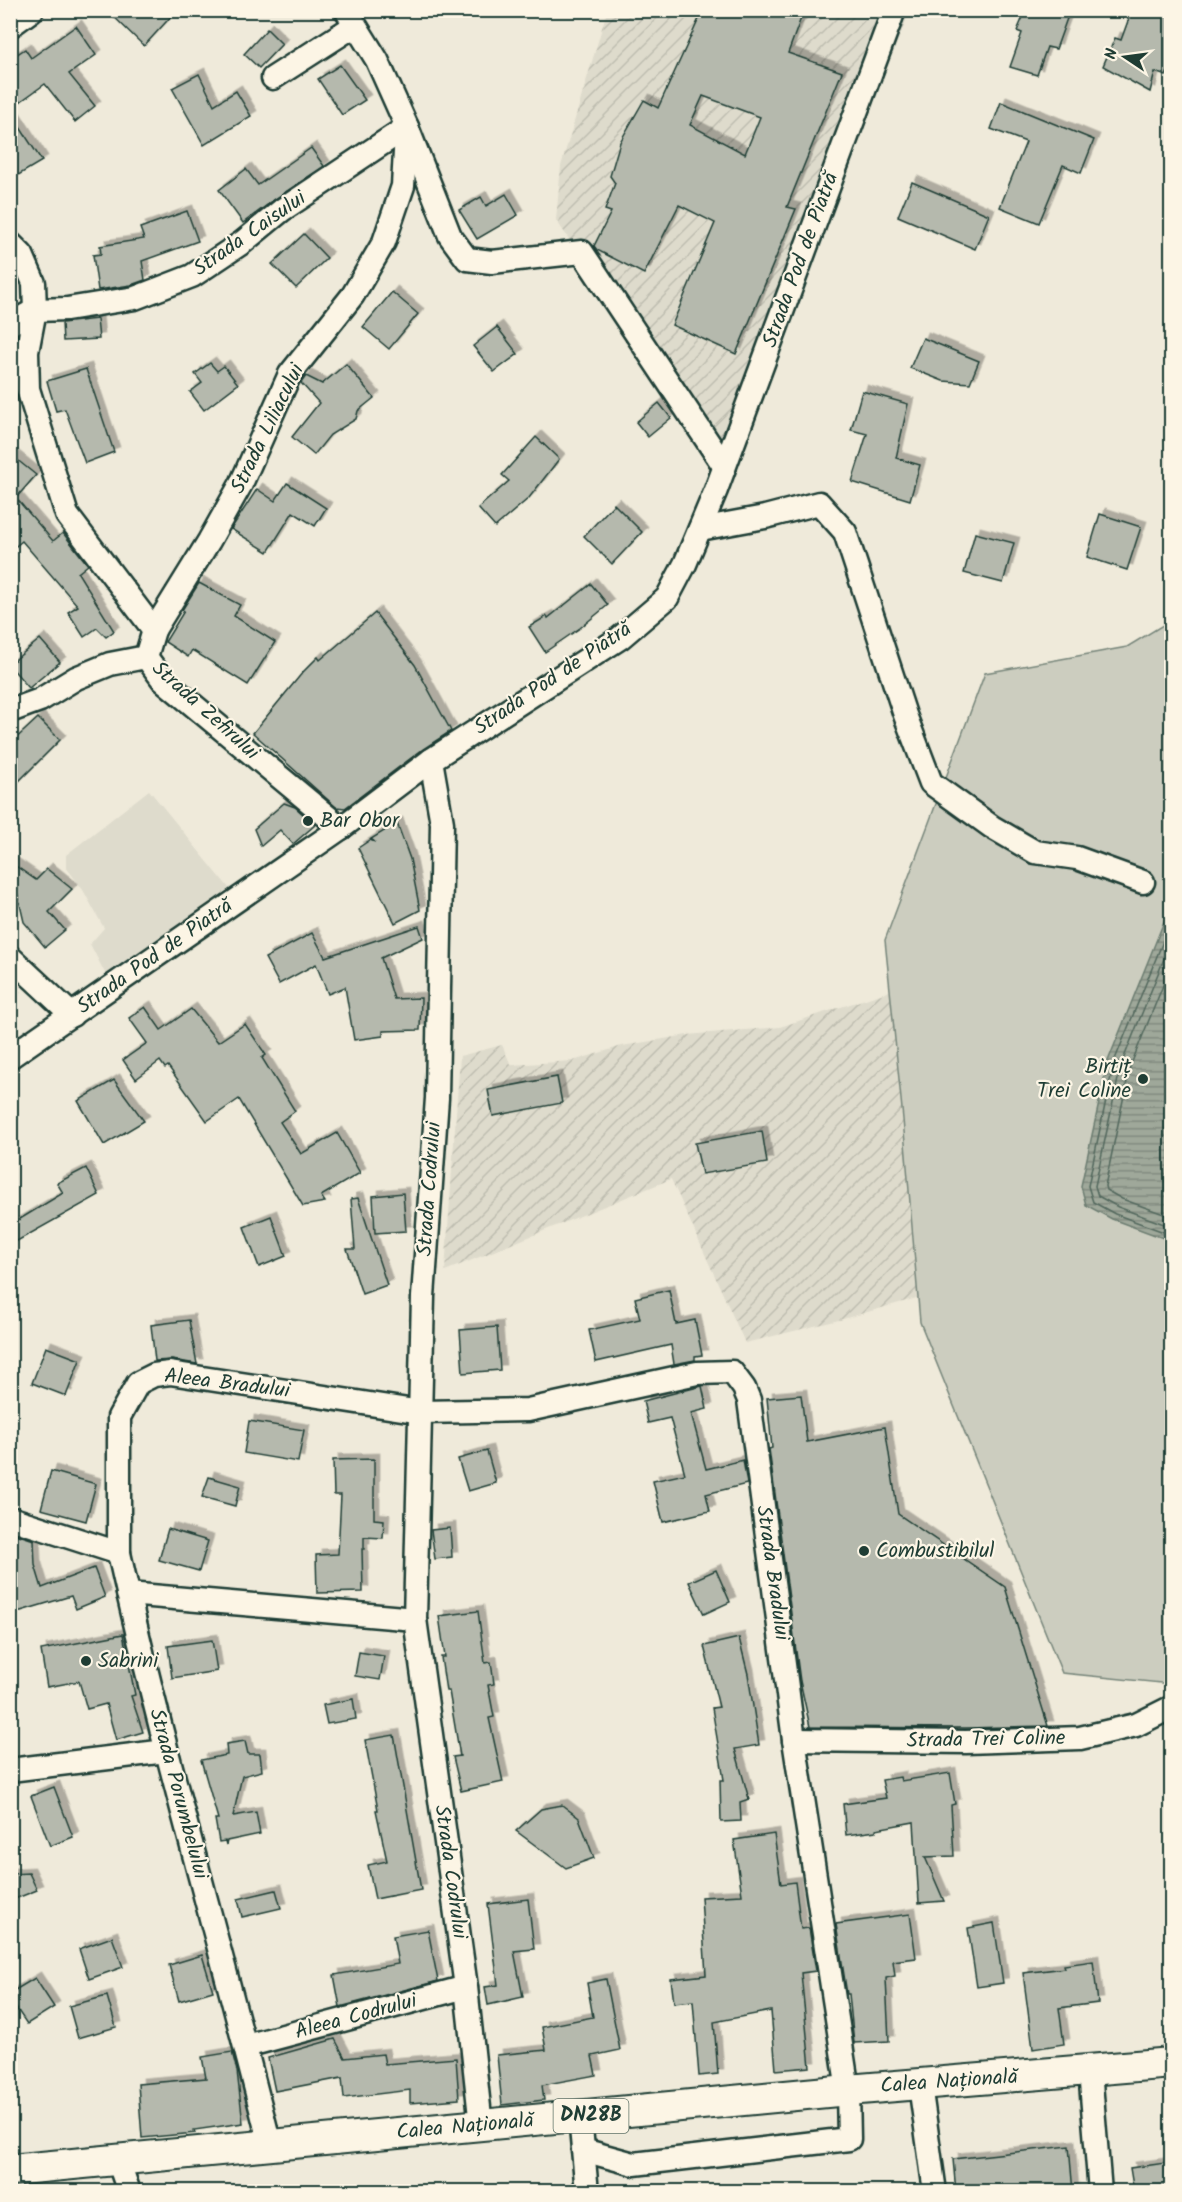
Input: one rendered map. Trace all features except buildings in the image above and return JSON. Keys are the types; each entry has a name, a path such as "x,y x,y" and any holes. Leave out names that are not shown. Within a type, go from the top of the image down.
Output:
{"main road":[{"name":"Calea Națională","path":"10,2170 848,2090 1172,2063"}],"street":[{"path":"10,26 32,10"},
{"name":"Strada Pod de Piatră","path":"10,1058 341,828 431,760 620,638 667,598 700,530 894,10"},
{"path":"273,78 350,18"},
{"name":"Strada Liliacului","path":"350,18 377,60 407,127 450,236 467,259 492,262 582,252 724,466"},
{"name":"Strada Liliacului","path":"154,630 241,484 290,374 353,295 384,242 403,186 407,127"},
{"name":"Strada Caisului","path":"10,324 35,310 68,309 135,298 192,276 243,242 282,210 407,127"},
{"name":"Strada Zefirului","path":"10,243 22,255 34,283 35,310 27,352 28,389 67,515 154,630 146,657 163,680 341,828"},
{"path":"700,530 819,503 845,532 905,715 932,783 992,827 1035,852 1077,858 1143,882"},
{"path":"10,711 40,700 76,678 110,664 146,657"},
{"name":"Strada Codrului","path":"431,760 442,823 437,1098 423,1297 416,1619 466,1987 481,2126"},
{"path":"10,957 72,1015"},
{"name":"Strada Bradului","path":"421,1412 528,1410 697,1373 732,1372 744,1388 749,1400 794,1740 848,2090 849,2139 634,2164 583,2150"},
{"name":"Aleea Bradului","path":"119,1553 119,1417 138,1383 154,1375 170,1373 421,1412"},
{"path":"10,1518 119,1553"},
{"name":"Strada Porumbelului","path":"119,1553 166,1751 246,2046 270,2145"},
{"path":"128,1594 416,1619"},
{"name":"Strada Trei Coline","path":"794,1740 966,1742 1080,1738 1136,1725 1172,1707"},
{"path":"10,1770 166,1751"},
{"name":"Aleea Codrului","path":"246,2046 466,1987"},
{"path":"1090,2071 1100,2192"},
{"path":"920,2085 935,2192"},
{"path":"580,2117 587,2192"},
{"path":"118,2160 129,2192"}],"shaded area":[{"path":"607,11 910,11 724,466 556,220 561,166"},
{"path":"1171,620 1171,1684 1062,1673 920,1322 885,940 985,673 1127,647"},
{"path":"149,790 229,888 135,959 106,975 90,944 104,928 83,890 66,867 66,855"},
{"path":"951,971 980,1280 843,1319 745,1343 671,1179 445,1271 460,1056 502,1045 511,1065 573,1061 622,1046 687,1035 780,1027"},
{"path":"11,980 21,992 11,1010"}],"water":[{"path":"1171,904 1171,1241 1112,1219 1086,1205 1081,1186 1108,1061"}],"place":[{"name":"Bar Obor","path":"308,821"},
{"name":"Birtiț Trei Coline","path":"1143,1079"},
{"name":"Combustibilul","path":"864,1551"},
{"name":"Sabrini","path":"86,1661"}]}
